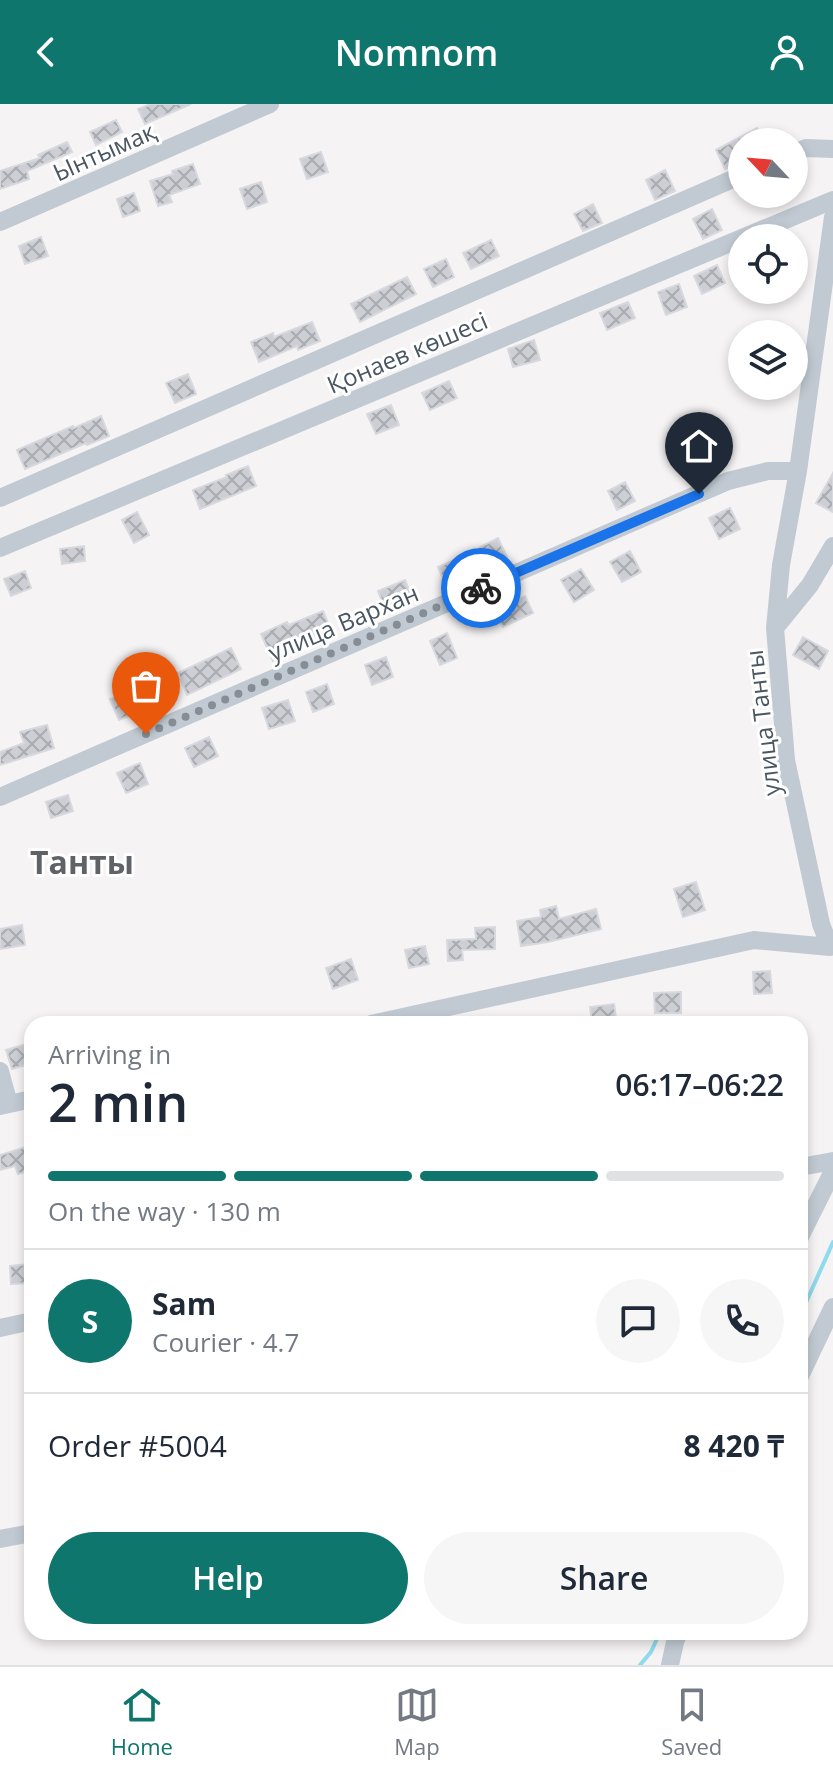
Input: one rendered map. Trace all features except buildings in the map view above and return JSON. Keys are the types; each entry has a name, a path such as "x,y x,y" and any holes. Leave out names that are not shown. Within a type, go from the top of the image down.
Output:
{"street":[{"name":"Ынтымақ","path":"0,222 270,104"},
{"path":"808,148 833,149"},
{"name":"Қонаев көшесі","path":"0,498 728,181"},
{"name":"Қонаев көшесі","path":"0,548 833,200"},
{"name":"улица Танты","path":"832,950 821,924 786,760 775,628 781,565 798,471 833,217"},
{"name":"улица Вархан","path":"0,797 728,481 768,471 798,471"},
{"path":"775,628 810,585 833,546"},
{"path":"781,565 810,585"},
{"path":"821,924 833,903"},
{"name":"улица Танты","path":"407,1016 754,940 832,950"},
{"path":"0,1071 5,1105"},
{"path":"808,1166 833,1161"},
{"path":"808,1221 833,1171"},
{"path":"808,1359 833,1307"},
{"path":"0,1328 24,1323"},
{"path":"0,1539 24,1534"},
{"path":"670,1665 676,1640"}],"waterway":[{"path":"808,1298 833,1242"},
{"path":"640,1665 656,1640"}],"way so far":[{"path":"146,734 481,588"}],"district":[{"name":"Танты","path":"82,861"}],"route":[{"path":"481,588 699,494"}]}
